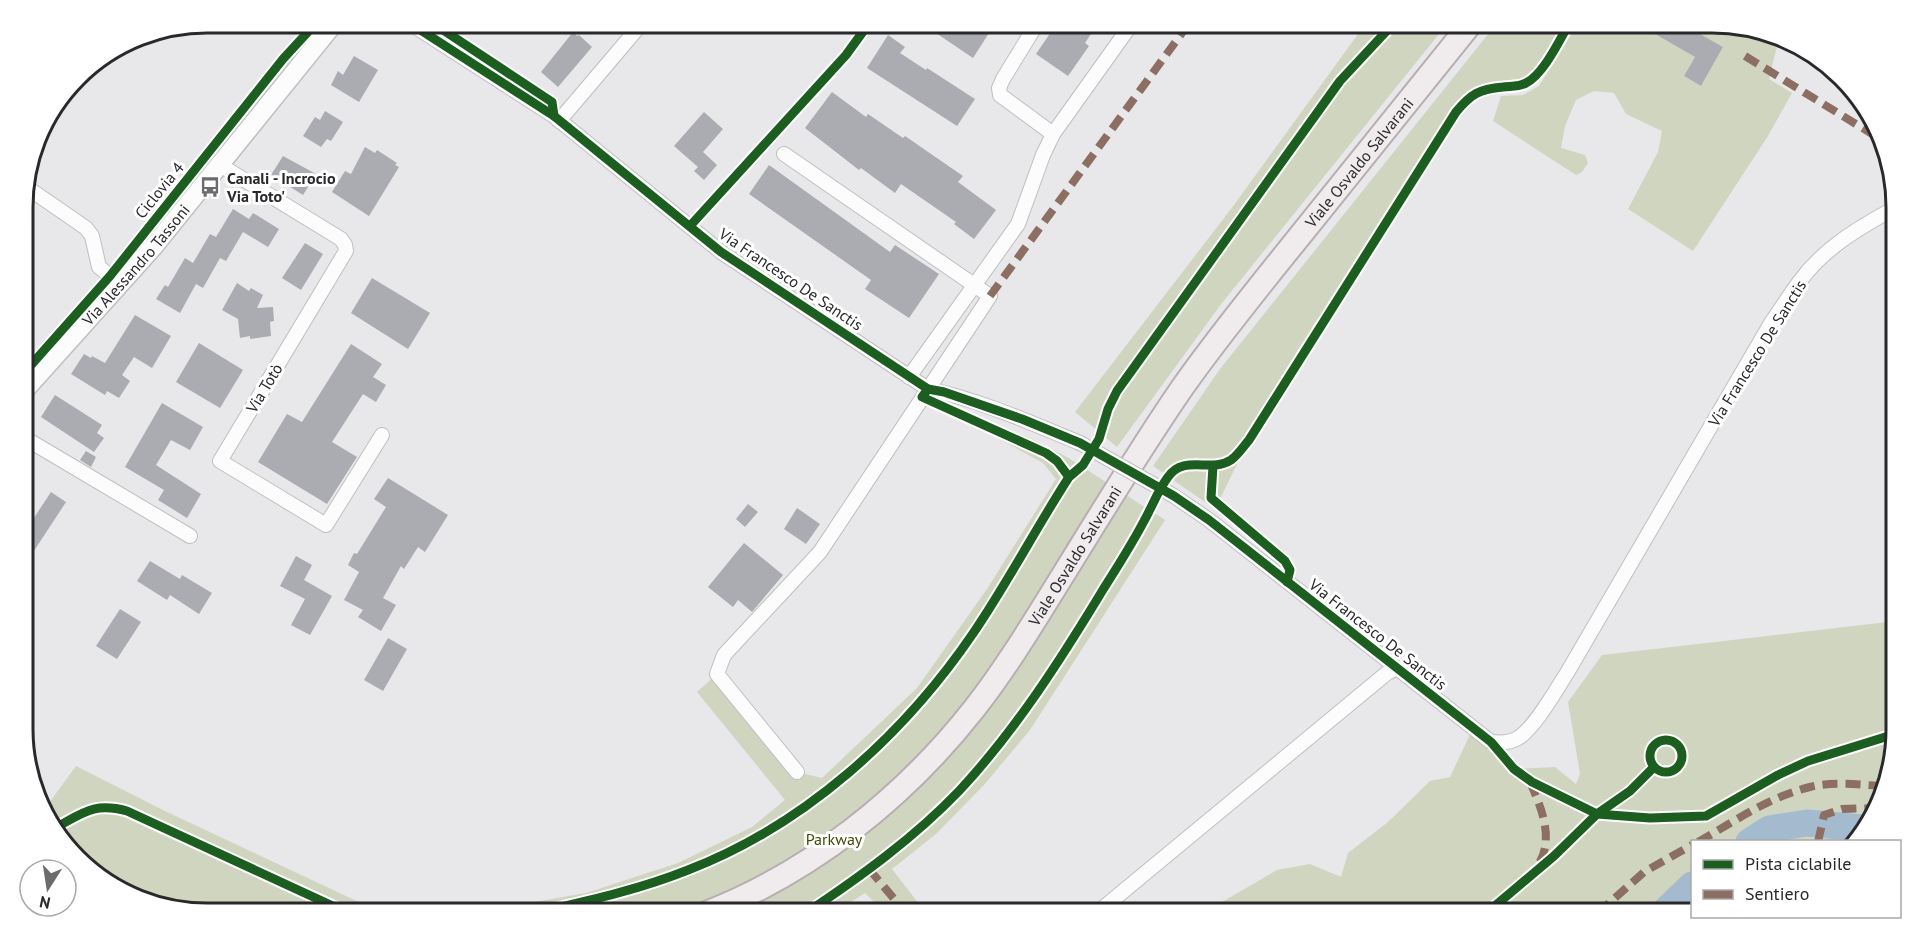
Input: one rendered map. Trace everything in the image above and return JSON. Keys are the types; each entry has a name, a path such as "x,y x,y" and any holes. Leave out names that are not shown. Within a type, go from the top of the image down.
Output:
{"main road":[{"name":"Viale Osvaldo Salvarani","path":"729,903 755,892 825,850 894,794 945,743 978,703 1025,637 1140,450 1201,363 1246,303 1463,33"}],"street":[{"name":"Via Alessandro Tassoni","path":"33,381 121,284 326,33"},
{"name":"Via Francesco De Sanctis","path":"425,33 559,121 721,252 928,389 944,392 1022,419 1080,443 1174,496 1209,520 1491,742 1503,743 1519,738 1531,726 1567,673 1771,323 1801,279 1839,243 1886,213"},
{"path":"559,121 634,33"},
{"path":"1031,33 1003,79 999,88 1000,95 1053,134"},
{"path":"909,377 1018,224 1053,134 1125,33"},
{"path":"784,154 990,296 820,552 724,655 717,674 797,772"},
{"name":"Via Totò","path":"220,165 341,239 345,244 346,252 220,461 326,525 382,435"},
{"path":"34,192 86,228 92,236 99,267 121,284"},
{"path":"33,443 190,536"},
{"name":"Via Francesco De Sanctis","path":"1109,903 1387,673 1397,668"}],"green space":[{"path":"1359,33 1440,33 1222,303 1117,447 1075,412 1234,205"},
{"path":"1489,33 1564,33 1545,64 1533,78 1521,85 1482,91 1466,101 1456,113 1268,407 1215,509 1153,466 1220,369"},
{"path":"1572,33 1653,33 1695,57 1684,76 1701,86 1723,47 1697,33 1723,33 1746,36 1777,46 1769,79 1792,93 1768,136 1693,251 1628,209 1658,152 1662,131 1626,114 1614,93 1594,91 1576,100 1565,126 1561,148 1585,155 1588,163 1582,172 1576,175 1493,121 1501,96 1523,95 1539,86"},
{"name":"Parkway","path":"922,397 1028,437 1067,457 1165,520 1030,730 984,785 936,834 892,869 918,903 875,903 865,893 850,903 528,903 586,893 678,863 752,827 785,800 697,692 717,674 797,772 822,778 917,688 987,589 1056,479 1043,463"},
{"path":"1886,622 1885,752 1877,785 1857,826 1846,840 1691,840 1691,903 1220,903 1277,870 1310,864 1341,877 1348,853 1388,822 1430,781 1450,777 1473,728 1491,742 1514,769 1555,767 1576,784 1580,774 1568,702 1602,655"},
{"path":"76,766 165,811 361,903 207,903 184,902 151,894 110,874 92,860 62,826 49,802"}],"building":[{"path":"572,33 579,35 592,47 558,87 541,72"},
{"path":"936,33 989,33 973,58"},
{"path":"1050,33 1092,33 1085,43 1089,46 1068,76 1036,54"},
{"path":"1653,33 1698,33 1723,47 1701,86 1684,76 1695,57"},
{"path":"888,35 905,47 900,53 975,99 957,126 867,68"},
{"path":"354,56 378,70 359,102 331,85 338,71 343,75"},
{"path":"832,92 866,117 868,114 903,138 905,136 963,176 958,182 996,210 974,239 954,224 956,222 901,184 895,193 861,168 859,170 805,128"},
{"path":"325,111 343,122 331,141 327,139 321,147 303,136 315,117 320,120"},
{"path":"704,112 723,129 703,152 717,165 704,180 694,171 698,167 674,146"},
{"path":"365,147 375,153 377,150 397,163 395,165 399,167 369,216 332,192 345,171 351,174"},
{"path":"283,156 316,174 303,195 271,175"},
{"path":"769,165 890,252 895,245 939,274 909,318 865,289 871,280 749,194"},
{"path":"233,209 249,219 253,213 279,229 268,247 243,232 226,261 220,258 203,288 196,284 180,313 156,299 165,285 168,287 185,258 193,263 210,234 216,237"},
{"path":"305,243 323,254 301,290 282,278"},
{"path":"372,278 430,313 408,349 351,313"},
{"path":"237,283 249,291 251,288 263,295 257,308 273,307 274,321 270,322 271,336 240,338 238,319 222,310"},
{"path":"135,315 171,336 152,368 134,357 122,375 130,381 119,398 107,391 105,395 71,374 84,354 105,363"},
{"path":"199,343 243,370 220,408 176,382"},
{"path":"351,344 382,364 373,377 386,385 376,402 363,394 332,442 357,457 327,504 258,462 287,414 302,422"},
{"path":"55,395 102,425 97,433 104,438 94,452 41,417"},
{"path":"162,403 203,427 190,450 171,440 156,465 201,494 187,518 158,500 164,490 125,467"},
{"path":"86,451 96,457 91,467 80,460"},
{"path":"388,478 448,515 425,552 418,547 404,569 401,566 383,598 396,605 381,631 358,617 363,610 344,600 359,572 348,565 386,507 374,499"},
{"path":"51,492 66,502 33,552 33,519"},
{"path":"748,504 758,512 745,527 736,519"},
{"path":"797,508 820,524 806,544 784,529"},
{"path":"744,543 783,575 752,612 738,600 733,607 708,587"},
{"path":"296,556 312,565 304,580 332,596 310,635 291,625 305,599 280,586"},
{"path":"150,561 180,579 182,575 212,593 199,614 170,595 167,600 137,581"},
{"path":"120,609 141,622 117,659 96,646"},
{"path":"388,638 407,649 383,691 364,680"}],"waterway":[{"path":"1752,840 1769,829 1807,823 1856,827"},
{"path":"1673,903 1691,886"}],"marked path":[{"path":"990,296 1182,33"},
{"path":"1745,56 1869,132"},
{"path":"1530,782 1542,812 1546,834 1543,855 1538,865"},
{"path":"1701,840 1752,810 1795,791 1828,784 1877,786"},
{"path":"1818,840 1824,815 1842,809 1867,808"},
{"path":"1609,903 1644,872 1691,846"},
{"path":"869,869 898,903"}],"cycle path":[{"name":"Ciclovia 4","path":"33,363 110,276 283,59 307,33"},
{"path":"425,33 554,116 721,252 928,389 944,392 1022,419 1080,443 1174,496 1209,520 1491,742 1514,769 1532,782 1597,814 1650,818 1706,816 1778,775 1808,761 1886,737"},
{"path":"448,33 552,102 554,116"},
{"path":"690,226 846,55 862,33"},
{"path":"576,903 650,883 688,870 731,851 772,828 811,802 849,773 884,741 946,670 974,632 1069,477 1083,465 1099,439 1108,409 1117,391 1340,81 1385,33"},
{"path":"820,903 905,841 942,808 980,768 1019,719 1071,641 1130,547 1168,477 1182,466 1223,464 1231,460 1249,440 1456,112 1466,101 1482,91 1521,85 1533,78 1551,56 1564,33"},
{"path":"928,389 922,397 1046,453 1057,461 1069,477"},
{"path":"1213,466 1211,498 1285,561 1290,570 1287,582"},
{"path":"1666,740 1677,745 1682,756 1677,767 1666,772 1655,767 1650,756 1655,745 1666,740"},
{"path":"1498,903 1554,856 1597,814 1630,791 1654,767"},
{"path":"61,825 97,808 127,811 326,903"}],"place":[{"name":"Canali - Incrocio Via Toto'","path":"210,187"}]}
